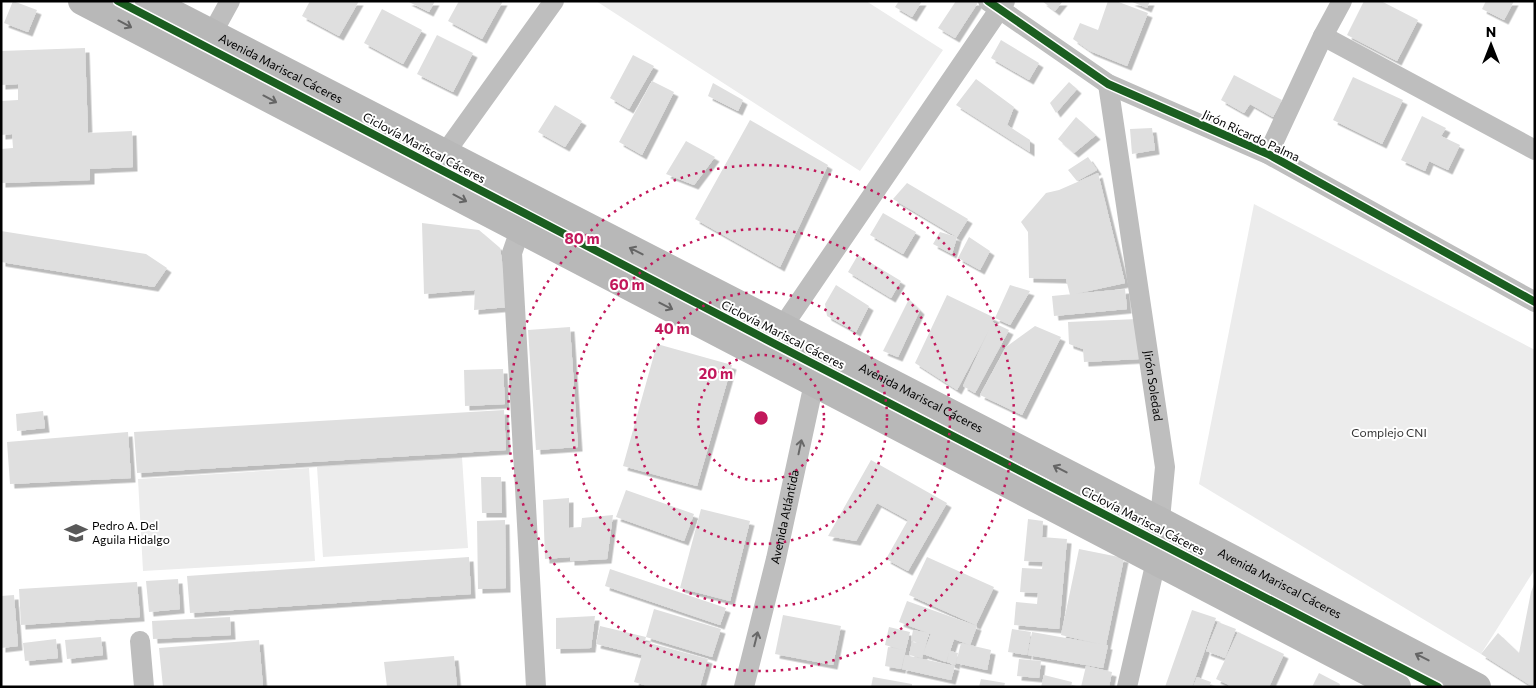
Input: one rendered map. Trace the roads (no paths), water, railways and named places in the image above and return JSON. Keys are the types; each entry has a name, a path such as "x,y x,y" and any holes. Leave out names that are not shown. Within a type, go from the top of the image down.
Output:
{"main road":[{"path":"82,1 1397,687"},
{"name":"Avenida Mariscal Cáceres","path":"149,1 783,326 1478,687"}],"street":[{"path":"197,61 230,1"},
{"path":"432,184 445,153 554,1"},
{"path":"1268,154 1323,36 1342,1"},
{"path":"765,357 783,326 998,4"},
{"name":"Jirón Ricardo Palma","path":"998,4 1108,84 1268,154 1535,302"},
{"path":"1323,36 1535,150"},
{"name":"Jirón Soledad","path":"1108,84 1165,467 1156,560 1127,687"},
{"path":"520,230 512,253 536,687"},
{"name":"Avenida Atlántida","path":"744,687 776,559 814,383 824,348"},
{"path":"140,641 144,687"}],"place":[{"name":"Pedro A. Del Aguila Hidalgo","path":"76,533"}],"park label":[{"name":"Complejo CNI","path":"1389,433"}]}
